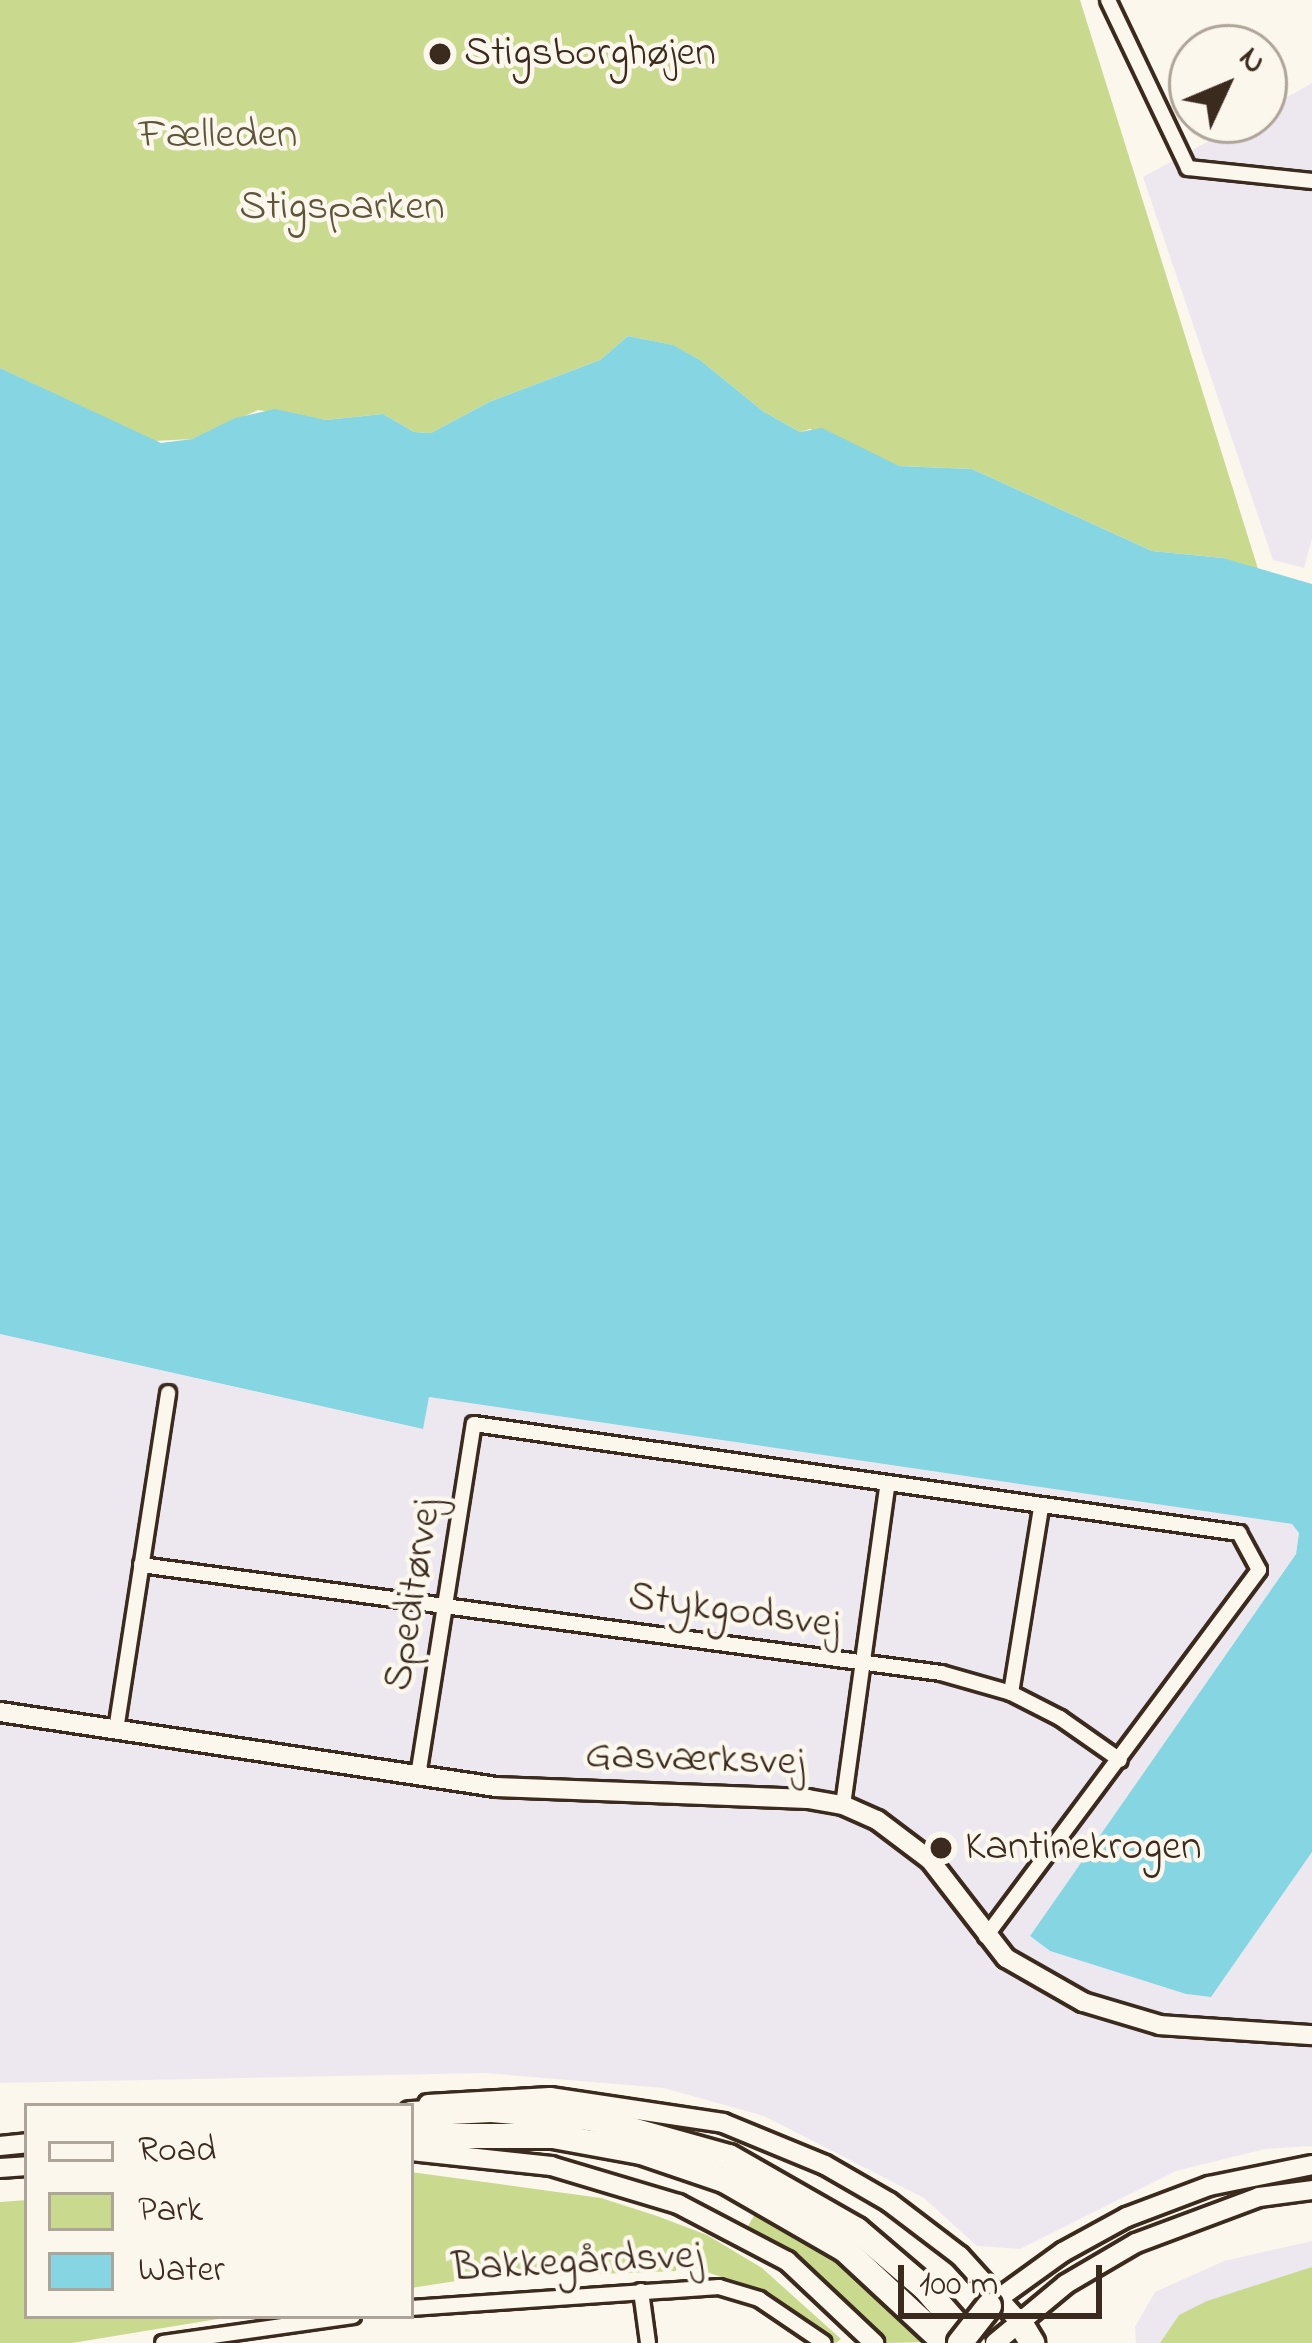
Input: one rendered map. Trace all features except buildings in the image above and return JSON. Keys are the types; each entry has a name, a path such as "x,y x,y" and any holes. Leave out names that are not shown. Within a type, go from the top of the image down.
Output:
{"highway":[{"path":"414,2110 589,2118 729,2157 857,2230 925,2288 978,2343"},
{"path":"414,2136 553,2136 641,2152 705,2173 767,2201 844,2248 945,2343"},
{"path":"960,2343 993,2302"}],"street":[{"path":"1108,0 1188,168 1312,181"},
{"path":"116,1730 168,1393"},
{"name":"Speditørvej","path":"418,1776 475,1424 886,1486"},
{"path":"843,1805 886,1486 1239,1533 1258,1570 986,1936"},
{"path":"1011,1693 1041,1507"},
{"path":"141,1565 446,1604"},
{"name":"Stykgodsvej","path":"446,1604 941,1673 1011,1693 1060,1718 1120,1760"},
{"name":"Gasværksvej","path":"0,1712 496,1787 808,1798 843,1805 877,1820 930,1860 986,1936 1034,1977 1120,2015 1198,2030 1312,2035"},
{"path":"414,2109 451,2100 550,2097 724,2123 872,2191 961,2256 1001,2316 978,2343"},
{"path":"414,2151 551,2166 642,2190 690,2209 787,2261 874,2343"},
{"path":"993,2302 1063,2252 1144,2210 1248,2176 1312,2165"},
{"path":"994,2343 1021,2331 1066,2284 1136,2243 1259,2197 1312,2190"},
{"name":"Bakkegårdsvej","path":"414,2308 641,2291 736,2290 806,2337 824,2343"},
{"path":"641,2291 648,2343"},
{"path":"993,2302 1021,2331"},
{"path":"163,2343 331,2319"}],"shaded area":[{"path":"1312,83 1312,539 1304,568 1273,560 1143,177 1203,144 1288,144 1288,96"},
{"path":"0,1334 422,1429 428,1397 1292,1524 1299,1532 1296,1554 1030,1936 1050,1951 1186,1994 1211,1997 1312,1852 1312,2146 1265,2149 1176,2171 1020,2249 977,2246 924,2198 764,2116 664,2088 485,2073 0,2083"},
{"path":"1312,2241 1312,2343 1136,2343 1135,2327 1155,2292 1224,2261"}],"green space":[{"path":"0,0 1080,0 1259,572 1223,558 1152,551 972,469 899,466 810,429 800,432 764,412 700,360 672,345 628,336 600,360 489,402 431,433 414,432 383,414 326,420 258,410 192,439 154,441 0,368"},
{"path":"414,2172 601,2198 707,2235 762,2268 841,2339 836,2343 748,2286 677,2262 676,2271 469,2279 414,2288"},
{"path":"24,2200 24,2319 218,2319 72,2343 0,2343 0,2202"},
{"path":"756,2212 836,2262 927,2342 886,2343 808,2266 747,2228"},
{"path":"1312,2267 1312,2343 1160,2343 1179,2315 1207,2301"}],"water":[{"path":"628,336 673,345 700,360 764,412 800,432 822,428 899,466 972,469 1152,551 1223,558 1312,584 1312,1852 1211,1997 1186,1994 1050,1951 1030,1936 1296,1554 1299,1533 1292,1524 429,1397 423,1429 0,1334 0,368 161,443 192,439 235,418 275,409 326,420 383,414 414,432 431,433 489,402 600,360"}],"place":[{"name":"Stigsborghøjen","path":"440,54"},
{"name":"Kantinekrogen","path":"941,1848"}],"park label":[{"name":"Fælleden","path":"218,136"},
{"name":"Stigsparken","path":"342,208"}]}
